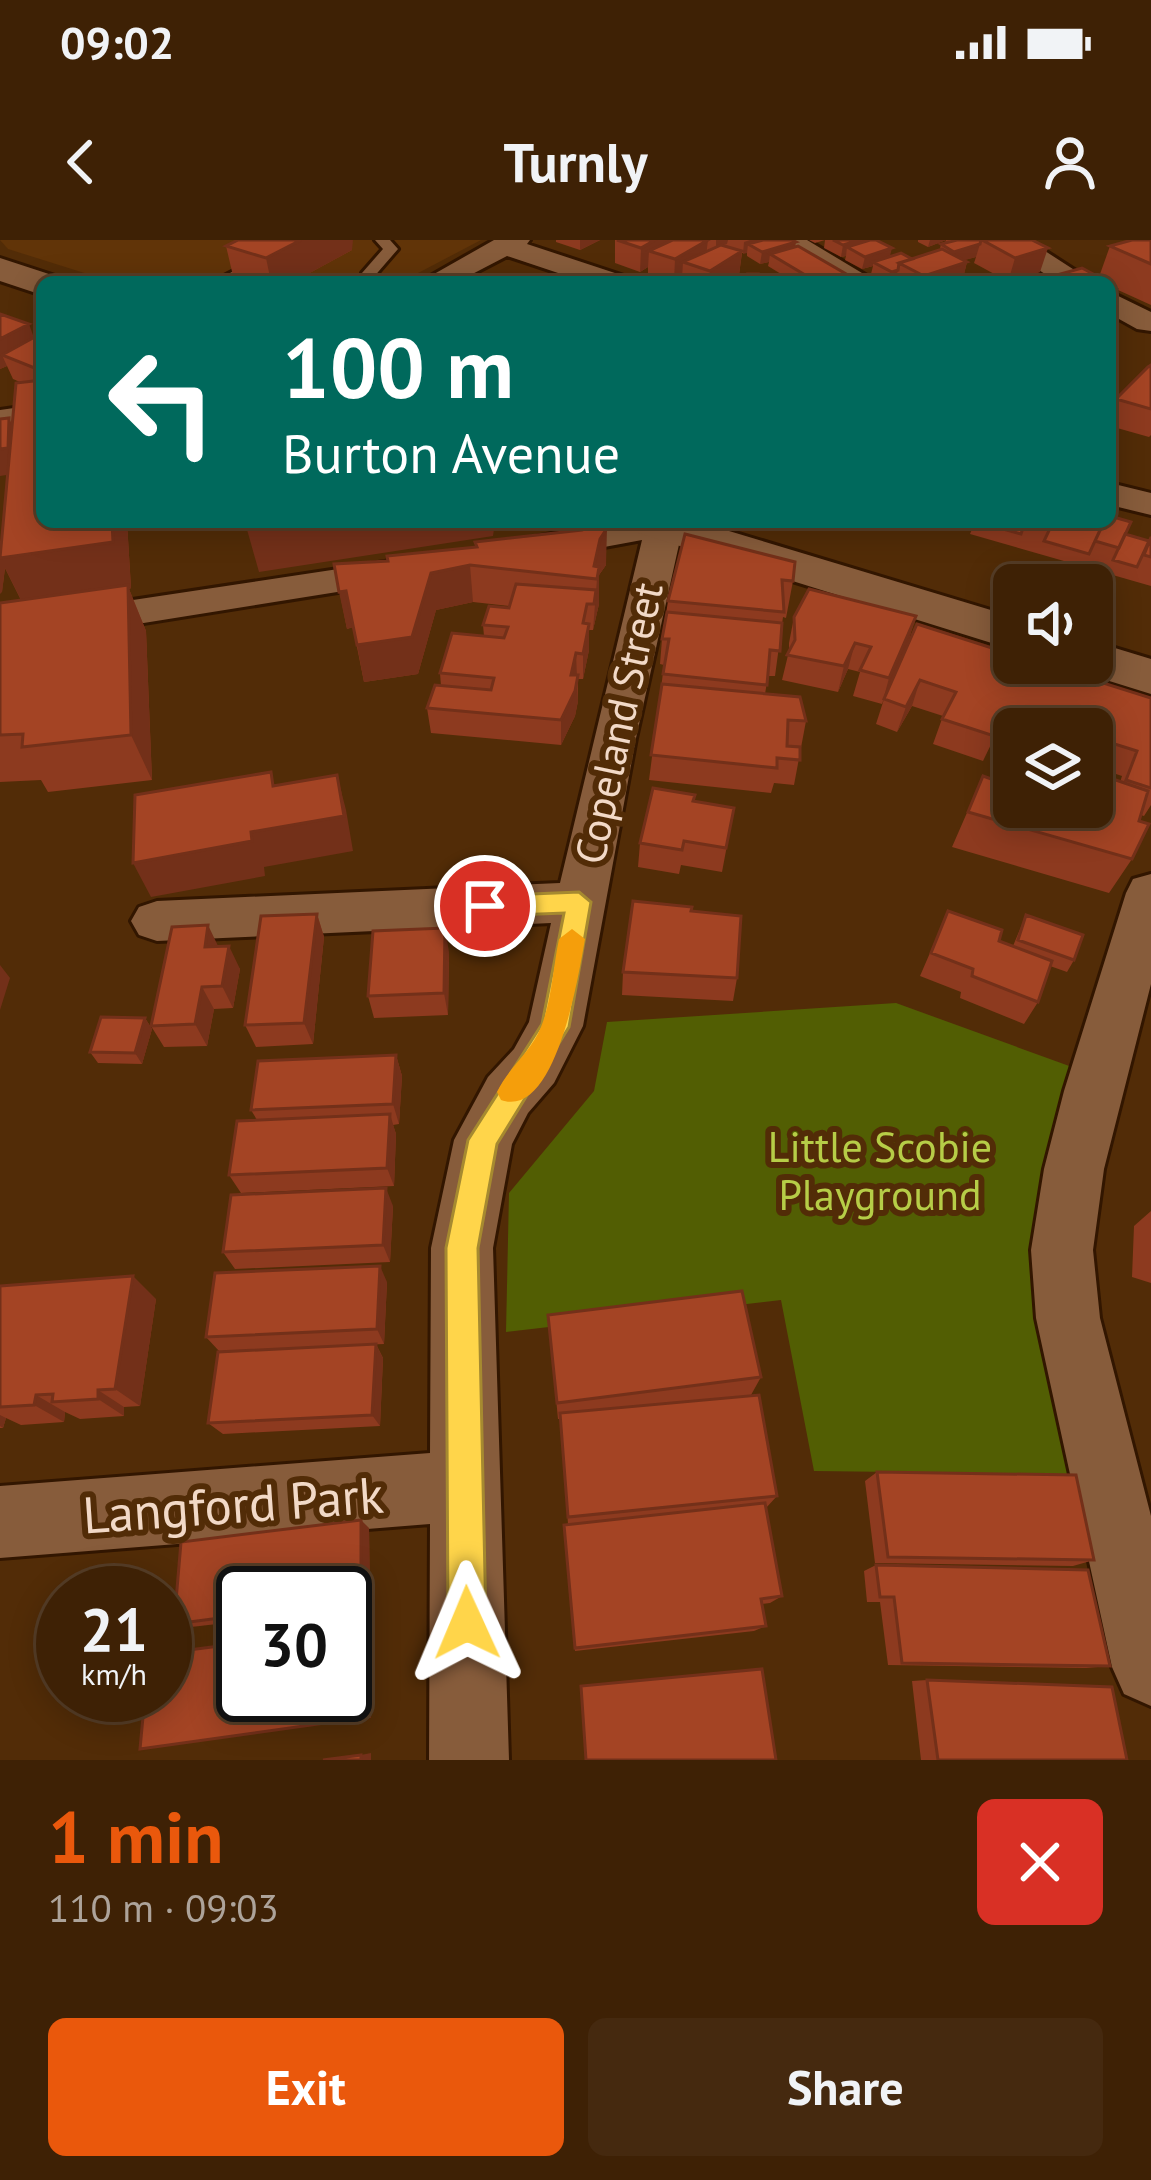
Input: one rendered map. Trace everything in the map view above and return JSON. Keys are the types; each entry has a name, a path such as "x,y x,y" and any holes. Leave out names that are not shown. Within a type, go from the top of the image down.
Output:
{"main road":[{"path":"0,268 36,282"},
{"path":"0,303 36,316"},
{"path":"675,528 993,627"},
{"path":"799,528 993,587"},
{"path":"1113,622 1151,634"},
{"path":"1113,665 1151,677"}],"street":[{"path":"787,240 851,276"},
{"path":"1008,240 1068,276"},
{"path":"447,276 510,243 598,276"},
{"path":"1116,304 1149,323"},
{"path":"1116,332 1149,323"},
{"path":"0,420 36,415"},
{"path":"1116,495 1151,504"},
{"path":"503,554 634,528"},
{"name":"Copeland Street","path":"469,1760 462,1248 483,1140 556,1027 658,528"},
{"path":"0,632 457,562"},
{"path":"1151,893 1093,1091 1062,1250 1069,1318 1151,1667"},
{"path":"157,921 579,902"},
{"name":"Langford Park","path":"0,1522 465,1486"}],"lane":[{"path":"232,276 303,240"},
{"path":"365,258 367,276 391,249 382,240"}],"shaded area":[{"path":"0,240 481,240 412,276 94,276 8,249"}],"green space":[{"name":"Little Scobie Playground","path":"896,1003 1072,1067 1032,1257 1040,1343 1069,1474 814,1471 781,1300 506,1332 509,1193 594,1091 607,1022"}],"building":[{"path":"238,240 301,240 266,258 226,246"},
{"path":"617,240 655,240 641,248"},
{"path":"673,240 708,240 675,259 649,251"},
{"path":"870,240 892,248 865,257 847,247"},
{"path":"981,240 954,252 941,244"},
{"path":"982,240 1032,240 1048,248 1015,258"},
{"path":"1151,240 1151,264 1110,246"},
{"path":"796,242 762,252 748,244"},
{"path":"721,245 742,251 710,271 683,262"},
{"path":"798,246 850,276 807,276 770,254"},
{"path":"942,249 967,262 924,276 899,263"},
{"path":"901,253 912,259 899,263 892,272 873,262"},
{"path":"1082,268 1097,276 1053,276"},
{"path":"0,314 29,324 0,339"},
{"path":"36,336 36,369 2,355"},
{"path":"1151,365 1151,409 1116,399 1148,367"},
{"path":"36,381 36,528 112,528 113,542 0,558 16,383"},
{"path":"9,418 8,448 0,449 0,419"},
{"path":"1116,518 1131,522 1119,548 1095,541 1101,528 1116,528"},
{"path":"607,528 594,566 599,567 597,579 470,565 431,573 412,637 357,645 346,591 339,592 334,564 388,561 387,556"},
{"path":"1050,528 1101,528 1089,554 1044,541"},
{"path":"685,534 795,562 793,581 782,580 784,612 668,601"},
{"path":"1125,534 1149,541 1137,567 1113,560"},
{"path":"516,584 596,590 583,623 589,624 583,654 576,653 571,675 578,675 575,691 561,720 427,708 435,685 491,690 494,678 440,673 452,633 504,638 508,627 483,625 489,606 509,608"},
{"path":"128,585 131,735 22,747 23,734 0,735 0,603"},
{"path":"809,589 916,616 889,678 860,670 871,647 855,643 844,666 787,655 795,640 794,617"},
{"path":"667,612 782,623 780,651 770,650 767,685 663,674 669,639 662,639"},
{"path":"917,624 993,648 993,684 1107,684 1151,698 1151,788 1126,780 1137,751 1113,743 1113,708 993,708 993,736 942,719 956,692 920,680 906,707 884,699"},
{"path":"662,684 800,697 806,721 788,720 787,746 800,747 800,760 777,758 777,768 651,755"},
{"path":"271,772 273,786 337,775 344,816 251,832 252,841 133,863 135,795"},
{"path":"983,776 993,780 993,819 968,812"},
{"path":"1113,779 1148,791 1139,821 1149,824 1132,859 1024,828 1113,828"},
{"path":"653,788 734,808 726,848 684,841 682,850 640,843"},
{"path":"633,901 741,916 737,978 623,972"},
{"path":"948,911 1002,930 999,941 1052,961 1038,1002 972,976 973,969 931,953"},
{"path":"317,914 304,1023 245,1025 261,916"},
{"path":"1026,915 1083,935 1074,960 1018,940"},
{"path":"208,925 205,947 229,946 222,986 202,987 195,1024 151,1026 172,927"},
{"path":"445,928 444,993 368,996 373,931"},
{"path":"101,1017 145,1018 135,1053 90,1052"},
{"path":"396,1055 393,1104 251,1110 258,1061"},
{"path":"390,1114 387,1168 229,1175 237,1121"},
{"path":"386,1188 383,1245 223,1252 231,1195"},
{"path":"380,1266 377,1329 206,1337 215,1273"},
{"path":"133,1276 115,1389 98,1390 98,1399 52,1402 53,1394 36,1395 34,1405 0,1407 0,1286"},
{"path":"742,1291 761,1377 557,1403 548,1315"},
{"path":"376,1344 372,1415 208,1423 218,1352"},
{"path":"759,1395 777,1496 568,1517 560,1413"},
{"path":"877,1472 1076,1475 1094,1560 888,1557"},
{"path":"765,1503 782,1596 761,1599 766,1626 575,1648 564,1525"},
{"path":"361,1520 361,1566 216,1566 216,1619 192,1622 192,1566 179,1566 181,1542"},
{"path":"876,1565 1088,1570 1110,1666 902,1663 894,1597 880,1597"},
{"path":"216,1646 216,1722 332,1722 140,1749 142,1722 192,1722 192,1650"},
{"path":"762,1669 776,1760 586,1760 581,1686"},
{"path":"927,1680 1112,1687 1127,1760 938,1760"},
{"path":"361,1755 361,1760 323,1760"}],"slow traffic":[{"path":"511,1092 535,1066 556,1027 572,939"}],"route":[{"path":"467,1623 462,1248 483,1140 556,1027 579,902 485,906"}]}
